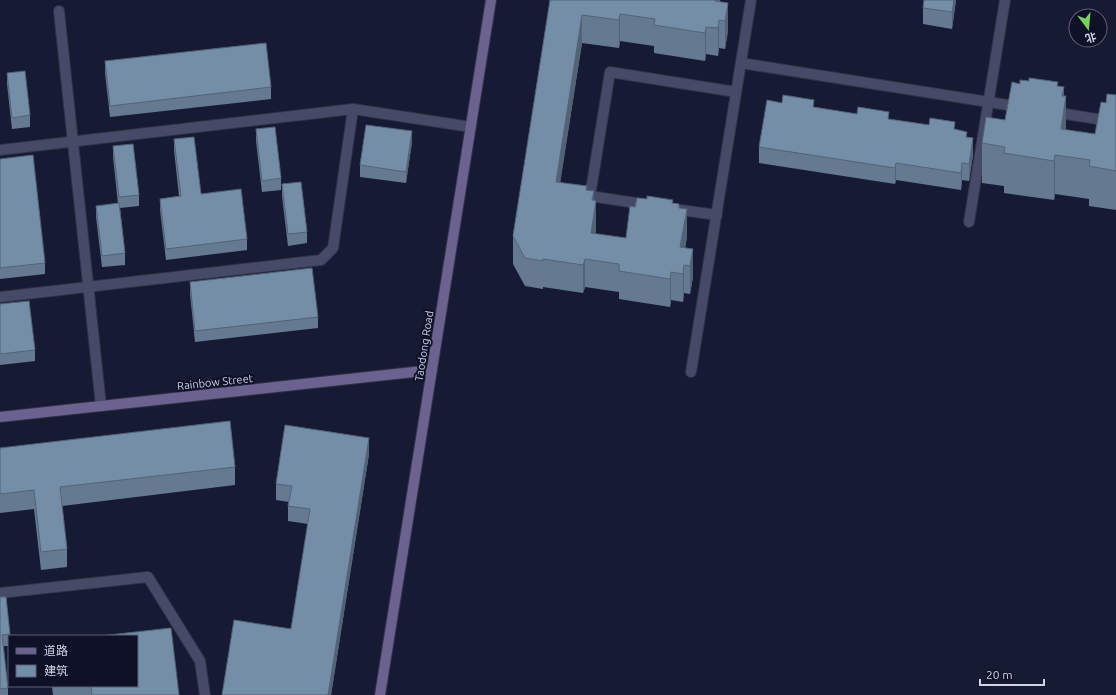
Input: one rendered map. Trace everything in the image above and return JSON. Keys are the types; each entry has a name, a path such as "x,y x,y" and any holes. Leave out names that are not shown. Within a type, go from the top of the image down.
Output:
{"street":[{"name":"Taodong Road","path":"380,695 491,0"},
{"name":"Rainbow Street","path":"0,417 432,370"}],"lane":[{"path":"691,372 751,0"},
{"path":"969,222 1005,0"},
{"path":"59,10 101,406"},
{"path":"741,63 1026,108"},
{"path":"716,215 590,196 610,72 736,92"},
{"path":"0,297 321,260 333,248 353,109"},
{"path":"0,150 353,109 471,127"},
{"path":"1041,110 1116,122"},
{"path":"0,593 148,577 200,661 205,695"}],"building":[{"path":"550,0 716,0 715,1 728,3 725,21 719,20 718,28 706,27 705,33 654,25 655,19 620,14 619,20 582,15 556,182 587,186 586,190 594,191 592,200 596,201 591,233 626,238 630,206 635,207 637,198 647,199 647,196 673,200 672,203 679,204 679,208 687,209 680,247 693,249 690,266 684,265 683,274 671,272 670,279 619,271 619,264 585,259 583,265 525,258 513,236"},
{"path":"924,0 954,0 952,12 923,8"},
{"path":"266,43 271,87 110,106 105,61"},
{"path":"25,71 30,115 12,118 7,73"},
{"path":"1029,78 1058,82 1057,86 1064,87 1062,96 1066,96 1061,129 1095,134 1101,102 1106,103 1107,94 1116,95 1116,171 1089,166 1090,160 1055,155 1054,161 1004,153 1005,147 982,143 986,117 1005,120 1012,82 1020,84 1020,80 1029,81"},
{"path":"783,95 814,100 813,107 857,114 858,107 889,112 888,119 929,125 930,118 955,122 954,129 967,132 966,137 973,138 969,164 962,163 961,173 896,163 895,168 759,147 767,100 782,103"},
{"path":"366,125 412,131 406,172 360,165"},
{"path":"275,127 281,178 262,181 256,129"},
{"path":"194,137 201,194 241,189 247,239 166,249 160,199 181,196 174,139"},
{"path":"133,144 139,195 119,197 113,146"},
{"path":"33,155 45,263 0,268 0,159"},
{"path":"301,182 307,232 288,234 282,184"},
{"path":"119,203 125,253 102,256 96,206"},
{"path":"312,268 318,317 195,331 190,282"},
{"path":"29,301 35,350 0,354 0,304"},
{"path":"230,421 235,467 60,487 67,549 41,552 34,490 0,494 0,448"},
{"path":"285,425 369,438 328,695 222,695 234,620 291,629 310,509 288,506 292,486 276,484"},
{"path":"0,597 6,597 10,634 2,635 8,688 0,689"},
{"path":"171,628 179,695 92,695 91,687 138,687 138,635 109,635"}]}
